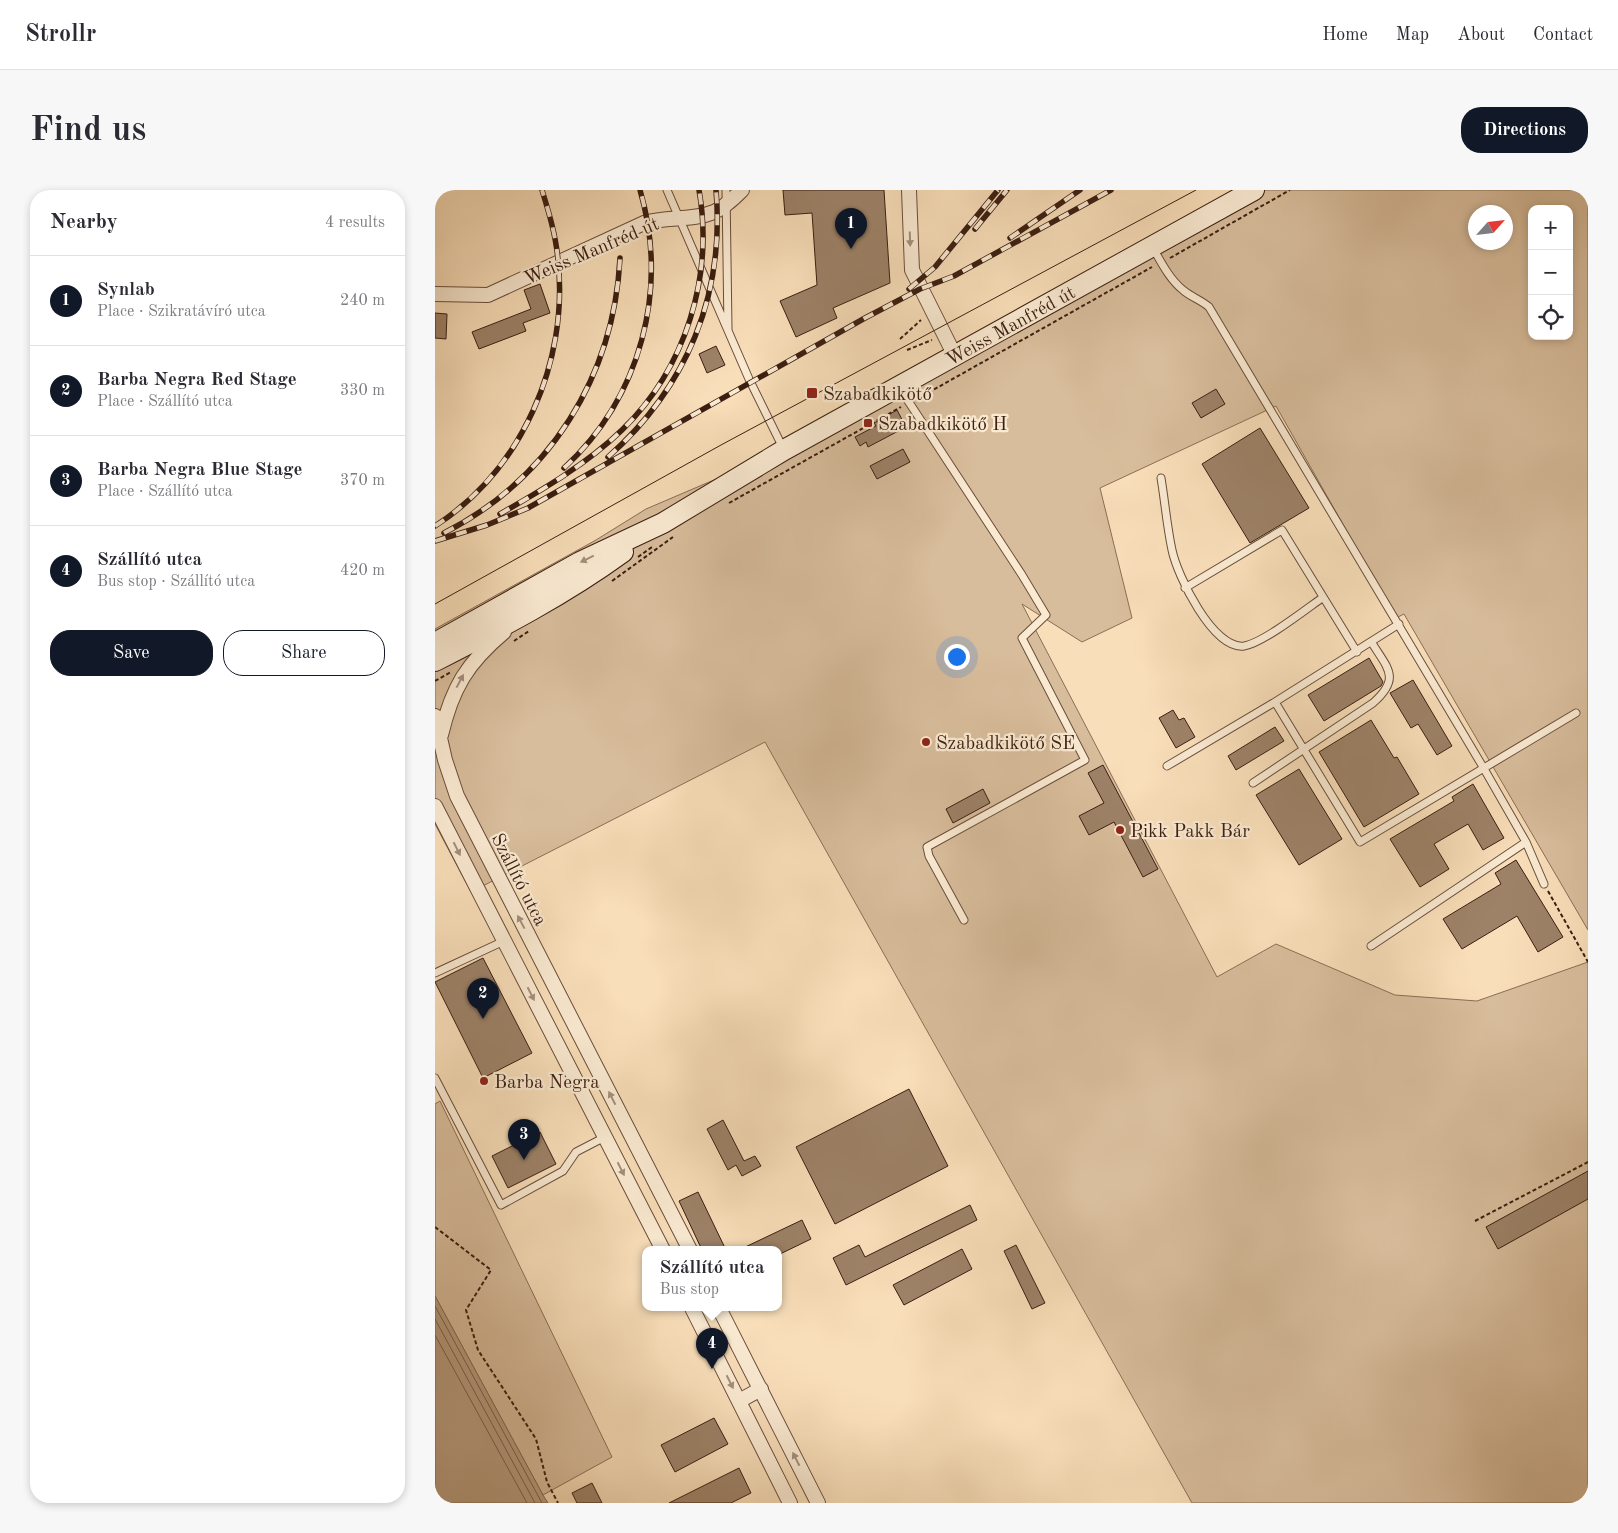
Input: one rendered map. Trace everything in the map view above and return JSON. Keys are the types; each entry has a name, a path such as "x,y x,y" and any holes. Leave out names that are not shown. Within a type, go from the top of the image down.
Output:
{"main road":[{"name":"Weiss Manfréd út","path":"435,661 527,622 589,577 668,530 784,450 904,395 937,377 955,356 1156,254 1254,190"},
{"name":"Weiss Manfréd út","path":"435,643 580,562 668,530"}],"street":[{"name":"Weiss Manfréd út","path":"435,294 488,295 635,227 655,220 714,212 727,197 742,190"},
{"path":"909,190 912,270 955,356"},
{"name":"Szállító utca","path":"441,735 448,707 461,677 495,639 527,622"},
{"name":"Szállító utca","path":"435,716 441,735 445,760 457,796 688,1246"},
{"path":"435,806 661,1246"},
{"path":"480,894 501,884"},
{"path":"558,1046 579,1035"},
{"path":"640,1206 662,1196"},
{"path":"694,1311 790,1503"},
{"path":"721,1311 818,1503"},
{"path":"739,1401 761,1389"}],"lane":[{"path":"667,190 732,340 784,450"},
{"path":"727,197 729,332"},
{"path":"1156,254 1183,291 1200,299 1209,308 1483,767 1526,842 1544,884"},
{"path":"904,395 1022,575 1046,615 1022,638 1085,760 927,847 929,856 964,920"},
{"path":"1161,478 1172,552 1185,588 1214,632 1229,642 1243,646 1258,641 1322,598"},
{"path":"1185,588 1282,530 1322,598 1357,652"},
{"path":"1167,766 1372,643 1399,624"},
{"path":"1253,782 1303,750 1385,692 1391,678 1388,669 1372,643"},
{"path":"1275,702 1360,842 1576,713"},
{"path":"1371,946 1526,842"},
{"path":"435,972 504,941"},
{"path":"435,1078 501,1205 563,1171 576,1152 605,1137"}],"path":[{"path":"721,508 904,395 1156,254 1290,190"},
{"path":"900,339 923,318 927,325"},
{"path":"907,350 934,339 930,332"},
{"path":"606,584 629,570 668,530"},
{"path":"512,643 527,622"},
{"path":"1544,884 1588,962"},
{"path":"1475,1221 1588,1162"},
{"path":"435,1227 491,1270 466,1310 478,1350 536,1438 547,1482 558,1503"}],"shaded area":[{"path":"1254,190 1588,190 1588,930 1404,614 1396,618 1276,406 1100,488 1132,618 1082,642 1022,604 1217,977 1276,944 1395,995 1477,1001 1588,962 1588,1503 1192,1503 765,742 471,892 435,824 435,629 596,540 646,509 784,450"},
{"path":"440,1101 612,1457 543,1495 435,1296 435,1104"}],"water":[{"path":"435,1296 543,1495 548,1503 435,1503"}],"building":[{"path":"783,190 884,190 890,283 833,308 837,318 796,337 780,301 817,285 812,213 785,215"},
{"path":"540,284 550,313 523,323 526,331 479,349 472,332 531,309 524,290"},
{"path":"435,313 447,314 446,339 435,338"},
{"path":"716,346 725,365 707,373 699,354"},
{"path":"1216,389 1225,404 1201,418 1192,403"},
{"path":"897,410 906,427 868,447 866,442 860,446 855,437 876,426 874,423"},
{"path":"1260,428 1309,508 1250,543 1202,464"},
{"path":"903,449 910,462 877,479 870,466"},
{"path":"1369,658 1383,682 1381,686 1324,721 1308,695"},
{"path":"1413,680 1452,746 1437,755 1418,724 1411,728 1390,693"},
{"path":"1173,710 1179,720 1184,718 1195,737 1176,748 1159,718"},
{"path":"1371,720 1394,758 1397,757 1419,794 1364,827 1319,752"},
{"path":"1275,727 1284,741 1236,770 1228,756"},
{"path":"1103,765 1158,869 1143,877 1114,822 1089,835 1079,816 1104,803 1088,773"},
{"path":"1299,769 1342,839 1299,865 1256,795"},
{"path":"1473,784 1504,838 1483,850 1468,824 1434,844 1449,869 1420,887 1390,839 1454,801 1452,797"},
{"path":"983,789 990,803 953,823 946,809"},
{"path":"1516,860 1563,937 1538,952 1517,916 1462,949 1443,919 1501,884 1495,873"},
{"path":"483,958 532,1053 483,1078 435,982"},
{"path":"909,1089 948,1166 835,1224 796,1147"},
{"path":"723,1120 744,1161 755,1156 761,1166 742,1176 736,1165 728,1170 707,1129"},
{"path":"540,1132 556,1164 508,1188 492,1156"},
{"path":"1588,1171 1588,1199 1498,1249 1486,1227"},
{"path":"698,1192 724,1246 700,1246 679,1201"},
{"path":"970,1205 977,1220 846,1285 833,1258 859,1245 865,1257"},
{"path":"802,1220 811,1239 782,1253 782,1246 747,1246"},
{"path":"1016,1245 1045,1303 1032,1309 1004,1251"},
{"path":"962,1249 972,1269 904,1305 893,1285"},
{"path":"714,1418 728,1444 675,1472 661,1445"},
{"path":"739,1468 751,1493 731,1503 669,1503"},
{"path":"592,1483 602,1503 577,1503 572,1493"}],"tram line":[{"path":"435,604 721,445 1196,190"}],"railway":[{"path":"435,526 466,503 492,475 515,444 533,410 547,374 556,337 559,298 558,260 556,242 542,190"},
{"path":"564,468 591,440 612,409 630,375 642,340 649,303 651,266 648,228 640,190"},
{"path":"500,514 564,476 594,454 622,430 644,405 663,378 678,349 690,319 698,287 702,255 703,222 699,190"},
{"path":"608,457 636,430 659,401 679,369 695,337 707,302 714,266 717,229 716,190"},
{"path":"909,289 935,267 998,190"},
{"path":"975,229 1007,190"},
{"path":"1010,238 1080,190"},
{"path":"435,541 487,525 528,508 865,318 920,289 954,276 1111,190"},
{"path":"444,533 482,511 515,484 545,453 569,420 590,383 605,343 615,301 620,258"}],"place":[{"name":"Synlab","path":"851,249"},
{"name":"Szabadkikötő","path":"812,393"},
{"name":"Szabadkikötő H","path":"868,423"},
{"name":"Szabadkikötő SE","path":"926,742"},
{"name":"Pikk Pakk Bár","path":"1120,830"},
{"name":"Barba Negra Red Stage","path":"483,1019"},
{"name":"Barba Negra","path":"484,1081"},
{"name":"Barba Negra Blue Stage","path":"524,1160"},
{"name":"Szállító utca","path":"712,1369"}]}
